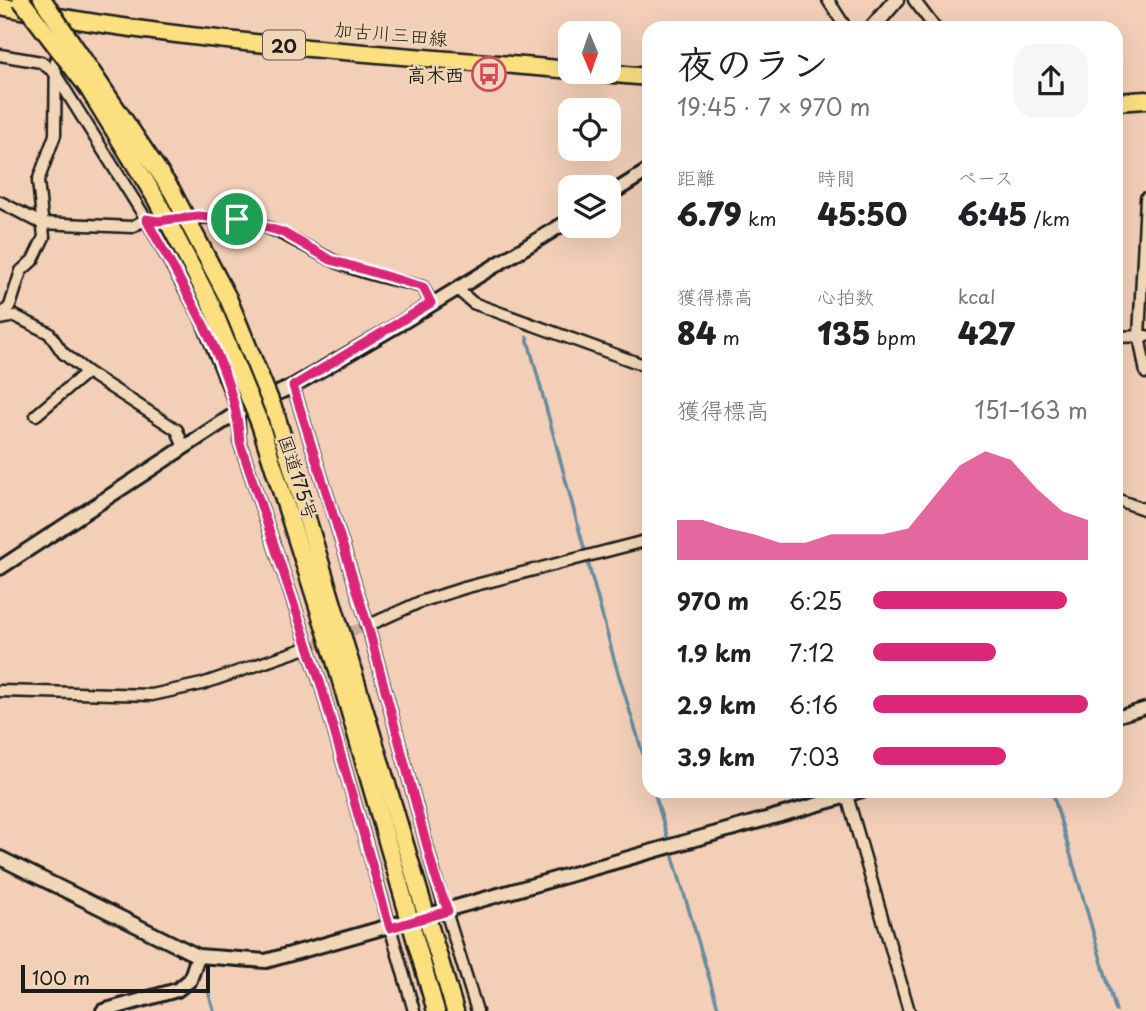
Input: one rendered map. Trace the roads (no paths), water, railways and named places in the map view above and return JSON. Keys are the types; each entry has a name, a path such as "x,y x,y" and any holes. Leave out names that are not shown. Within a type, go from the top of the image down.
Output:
{"main road":[{"name":"国道175号","path":"21,0 88,88 155,197 210,302 260,424 334,657 436,1011"},
{"name":"国道175号","path":"43,0 172,191 228,298 276,415 429,917 455,1011"},
{"path":"878,21 896,0"},
{"name":"加古川三田線","path":"0,6 79,22 172,35 558,69"},
{"path":"621,75 642,76"},
{"path":"1123,102 1146,100"}],"street":[{"path":"828,0 842,21"},
{"path":"914,0 930,21"},
{"path":"0,318 10,306 21,271 33,260 44,237 38,181 55,135 54,72 57,38"},
{"path":"0,55 41,62 54,72 146,219 200,317 238,412 240,443 309,647 414,1011"},
{"path":"621,188 642,174"},
{"path":"1146,198 1142,336 1146,373"},
{"path":"0,202 41,223 132,227 146,219 158,221 198,216 237,219 282,232 331,260 423,287 431,303"},
{"path":"0,568 238,412 293,386 558,227"},
{"path":"457,289 473,303 642,364"},
{"path":"0,318 15,316 48,332 63,353 87,372 177,429 184,448"},
{"path":"1123,337 1142,336"},
{"path":"36,415 87,372"},
{"path":"293,386 368,626 435,876 477,1011"},
{"path":"1123,502 1146,510"},
{"path":"368,626 420,602 464,588 642,542"},
{"path":"0,691 152,695 201,684 309,647"},
{"path":"1123,715 1146,708"},
{"path":"0,858 198,957 266,961 429,917 832,798"},
{"path":"847,798 909,1011"},
{"path":"103,1011 177,990 190,980 198,957"}],"waterway":[{"path":"527,337 614,659 642,751"},
{"path":"656,798 669,843"},
{"path":"1054,798 1116,1011"},
{"path":"671,850 719,1011"},
{"path":"208,991 214,1011"}],"tunnel":[{"path":"309,647 367,626"}],"place":[{"name":"高木西","path":"489,74"}]}
